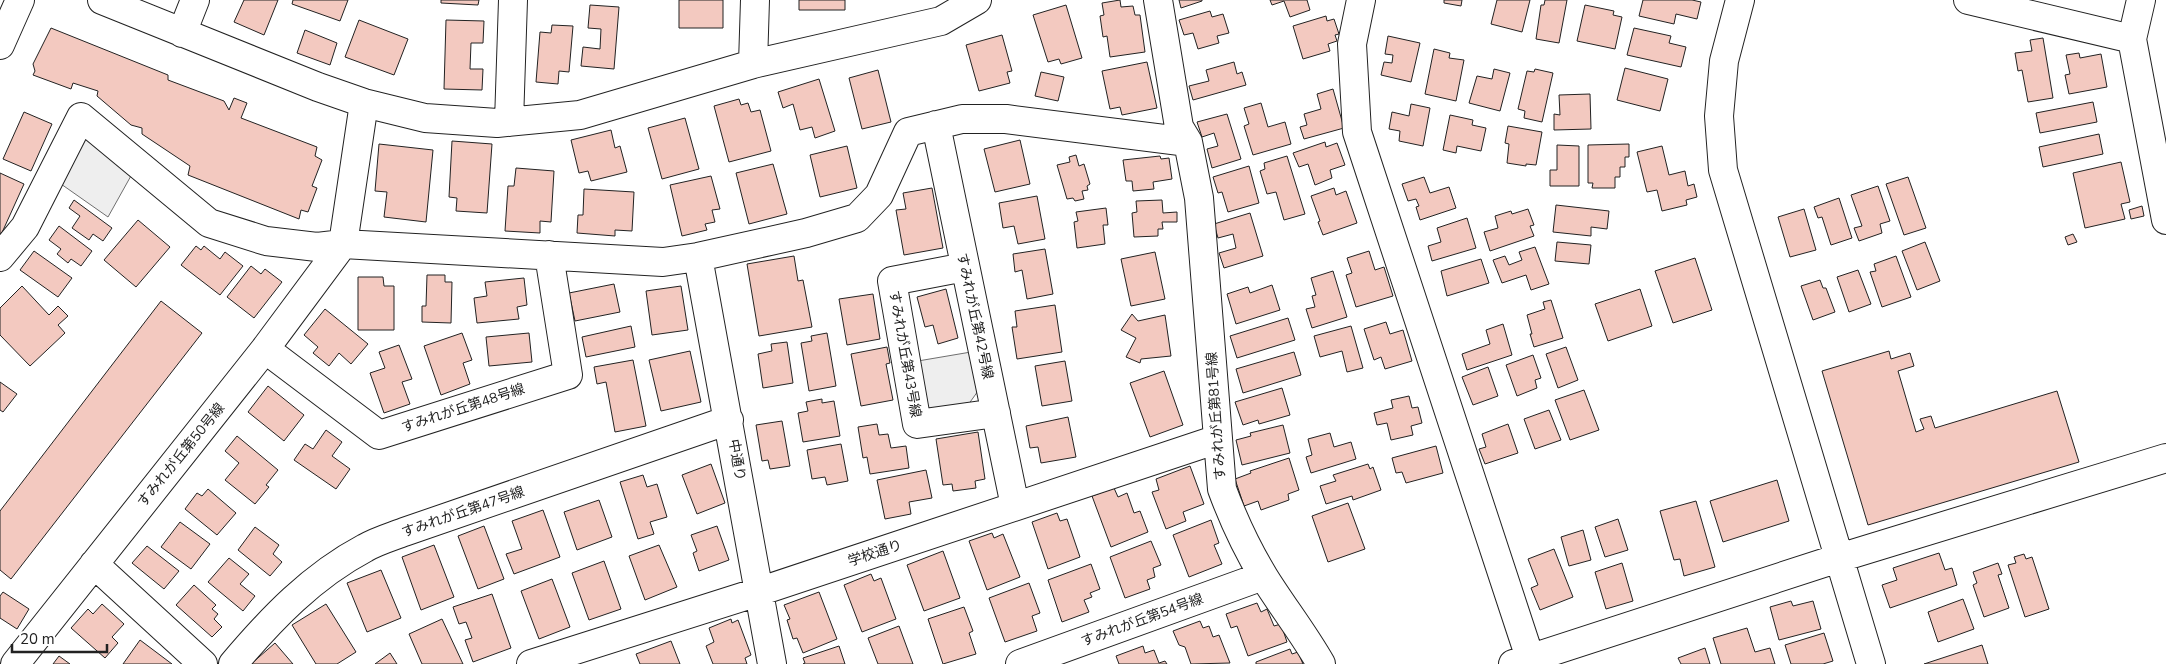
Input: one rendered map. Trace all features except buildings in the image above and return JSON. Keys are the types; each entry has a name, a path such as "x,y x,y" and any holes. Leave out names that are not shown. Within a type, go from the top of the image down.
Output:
{"street":[{"path":"0,45 20,0"},
{"path":"102,0 318,87 364,103 425,118 497,123 580,115 753,64 941,20 977,0"},
{"path":"182,33 196,0"},
{"path":"509,122 512,0"},
{"path":"753,64 755,0"},
{"name":"すみれが丘第81号線","path":"1158,0 1179,126 1188,142 1199,198 1222,489 1241,533 1264,576 1321,664"},
{"path":"1361,0 1352,44 1357,132 1522,661 1839,558 2166,458"},
{"path":"1740,0 1724,61 1719,116 1723,170 1871,664"},
{"path":"1968,0 2132,39"},
{"path":"2140,0 2132,39 2166,220"},
{"path":"343,244 364,103"},
{"path":"0,257 25,227 81,117 208,223 266,240 317,247 343,244 549,254 663,262 698,257 806,233 857,218 879,195 908,132 962,119 1006,119 1188,142"},
{"name":"すみれが丘第42号線","path":"936,125 1014,506"},
{"name":"すみれが丘第50号線","path":"15,664 265,349 343,244"},
{"name":"すみれが丘第48号線","path":"265,349 379,435 558,378 568,374 549,254"},
{"name":"中通り","path":"698,257 761,591 772,664"},
{"name":"すみれが丘第43号線","path":"966,268 892,281 916,424 996,413"},
{"name":"すみれが丘第47号線","path":"233,664 264,627 299,594 365,547 729,420"},
{"name":"学校通り","path":"531,664 761,591 1218,439"},
{"path":"94,564 203,664"},
{"name":"すみれが丘第54号線","path":"1020,664 1264,576"}],"shaded area":[{"path":"86,133 132,174 108,217 61,184"},
{"path":"971,352 978,391 968,405 930,409 921,401 912,362"}]}
